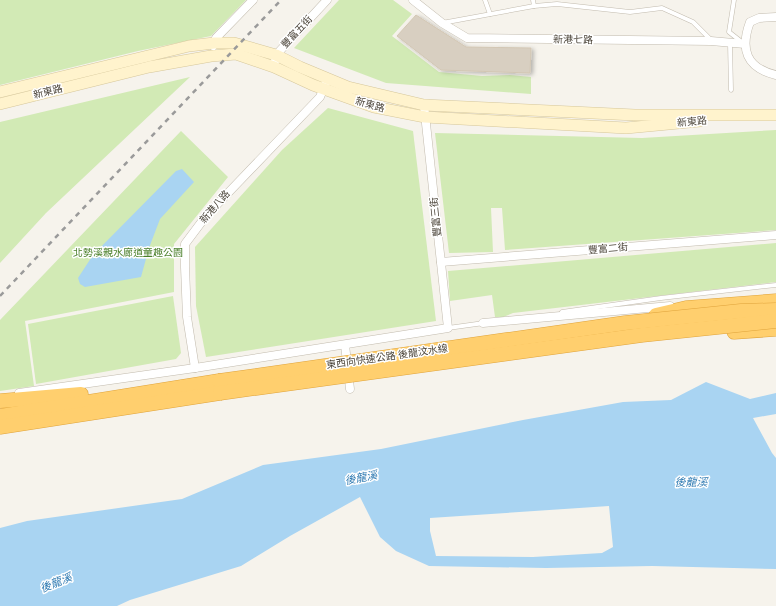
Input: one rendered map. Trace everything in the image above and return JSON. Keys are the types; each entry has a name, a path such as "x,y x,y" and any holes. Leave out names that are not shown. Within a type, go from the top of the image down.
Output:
{"highway":[{"path":"625,323 686,308 776,301"},
{"name":"東西向快速公路 後龍汶水線","path":"0,427 219,387 625,323 741,311 776,310"},
{"name":"東西向快速公路 後龍汶水線","path":"0,416 191,386 219,387 642,335 776,321"},
{"path":"642,335 698,335 776,328"},
{"path":"0,401 191,386"}],"main road":[{"name":"新東路","path":"0,92 182,48 214,43 234,43 276,55 325,84 374,107 426,117 626,128 741,118 753,115"},
{"name":"新東路","path":"0,104 149,67 211,56 236,54 325,84 348,87 424,105 635,115 776,115"}],"street":[{"path":"211,56 216,38 253,0"},
{"name":"豐富五街","path":"274,67 276,55 326,0"},
{"name":"新港七路","path":"413,0 442,23 466,38 711,41 745,44"},
{"path":"776,17 759,18 750,22 745,44 746,53 753,65 776,75"},
{"name":"新港八路","path":"195,368 187,317 184,267 185,244 206,216 320,97 325,84"},
{"name":"豐富三街","path":"424,105 448,328"},
{"name":"豐富二街","path":"441,262 776,235"},
{"path":"483,324 776,297"},
{"path":"0,396 195,368 448,328"},
{"path":"345,345 350,390"}],"lane":[{"path":"485,0 490,14"},
{"path":"532,0 534,6"},
{"path":"734,0 729,32 745,44"},
{"path":"442,23 534,6 557,4 630,12 662,8 693,22 711,41"},
{"path":"730,42 731,90"},
{"path":"448,328 661,298 776,285"}],"green space":[{"path":"0,0 246,0 211,36 138,51 0,85"},
{"path":"339,0 393,0 412,14 392,36 439,72 482,76 510,75 531,77 531,94 386,83 294,48"},
{"path":"190,77 46,213 0,263 0,122"},
{"path":"328,108 413,131 436,321 206,357 196,306 195,247 282,150"},
{"path":"776,130 776,230 505,250 502,208 491,208 493,252 449,253 435,133 642,138"},
{"name":"北勢溪親水廊道童趣公園","path":"181,131 228,177 174,244 174,292 25,321 34,386 0,391 0,320"},
{"path":"776,243 776,282 513,313 501,318 495,317 492,295 450,301 448,271"},
{"path":"173,296 181,353 176,359 36,384 28,324"}],"water":[{"path":"182,169 194,182 160,219 149,248 141,277 85,287 80,284 78,278 93,255 176,171"},
{"name":"後龍溪","path":"706,382 750,399 776,393 776,414 753,418 776,458 776,569 652,566 546,568 429,566 396,551 380,537 360,497 290,536 241,566 130,600 117,606 0,606 0,528 27,521 182,499 263,465 381,449 523,420 623,402 671,400","holes":["609,506 613,547 602,553 533,557 436,556 430,531 430,518"]}],"building":[{"path":"416,15 466,47 531,48 530,73 441,70 397,36"}],"railway":[{"path":"0,296 281,0"}]}
